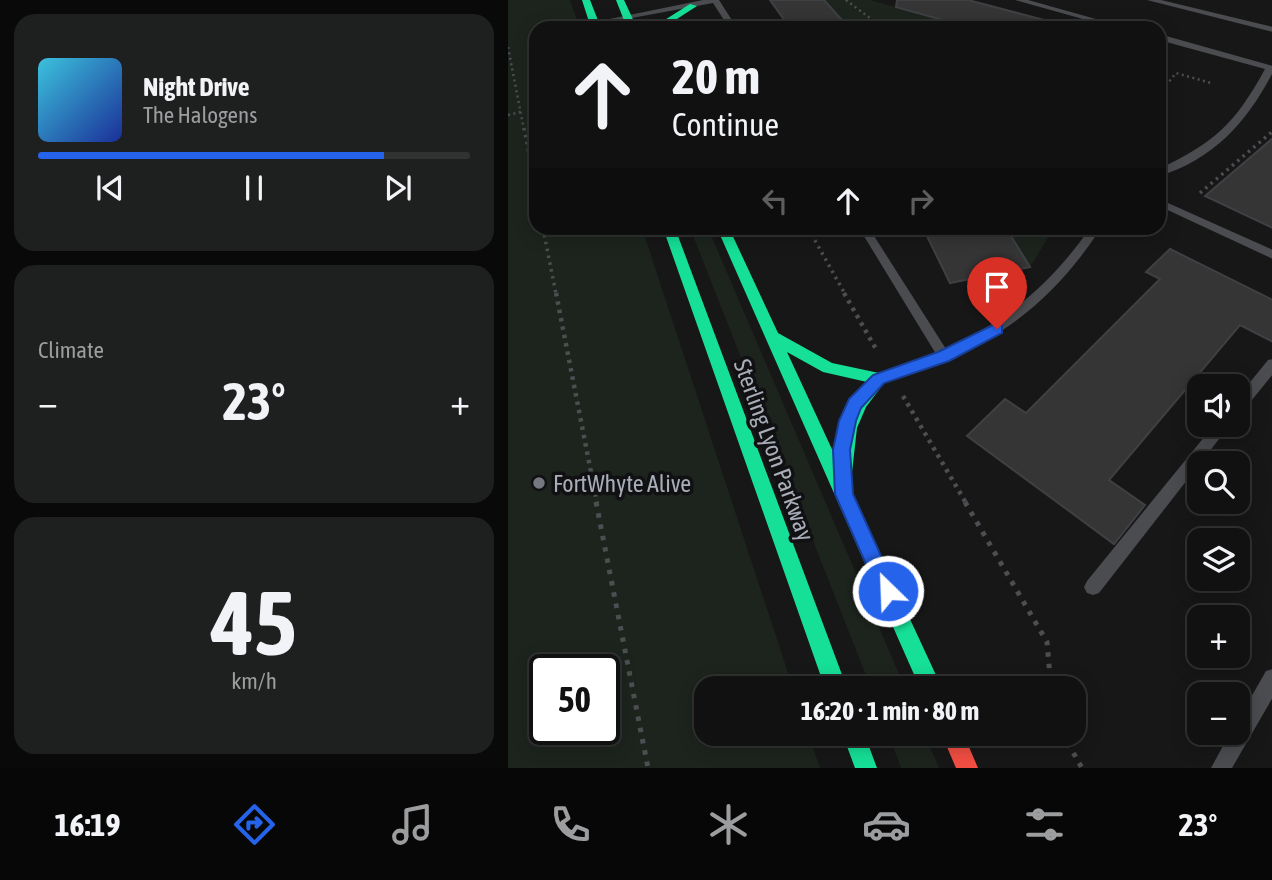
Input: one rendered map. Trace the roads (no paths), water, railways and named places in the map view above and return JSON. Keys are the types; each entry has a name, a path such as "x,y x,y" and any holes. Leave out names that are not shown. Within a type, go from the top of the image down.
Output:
{"main road":[{"path":"586,0 593,21"},
{"path":"654,0 689,2"},
{"path":"666,21 689,2"},
{"name":"Sterling Lyon Parkway","path":"672,235 832,676"},
{"name":"Sterling Lyon Parkway","path":"726,235 926,676"},
{"path":"773,337 828,368 885,377"},
{"path":"844,494 842,450 847,421 855,404 885,377"},
{"path":"858,746 866,768"},
{"path":"957,746 967,768"}],"lane":[{"path":"601,21 689,2 714,0 728,21"},
{"path":"1019,0 1098,21"},
{"path":"1151,0 1273,30"},
{"path":"1166,39 1271,69 1235,128 1210,147 1166,169"},
{"path":"1166,205 1273,255"},
{"path":"868,235 944,356"},
{"path":"885,377 944,356 997,329 1081,250 1091,235"},
{"path":"1250,392 1273,364"},
{"path":"1093,587 1213,437"},
{"path":"1220,768 1273,678"}],"place":[{"name":"FortWhyte Alive","path":"539,483"}]}
